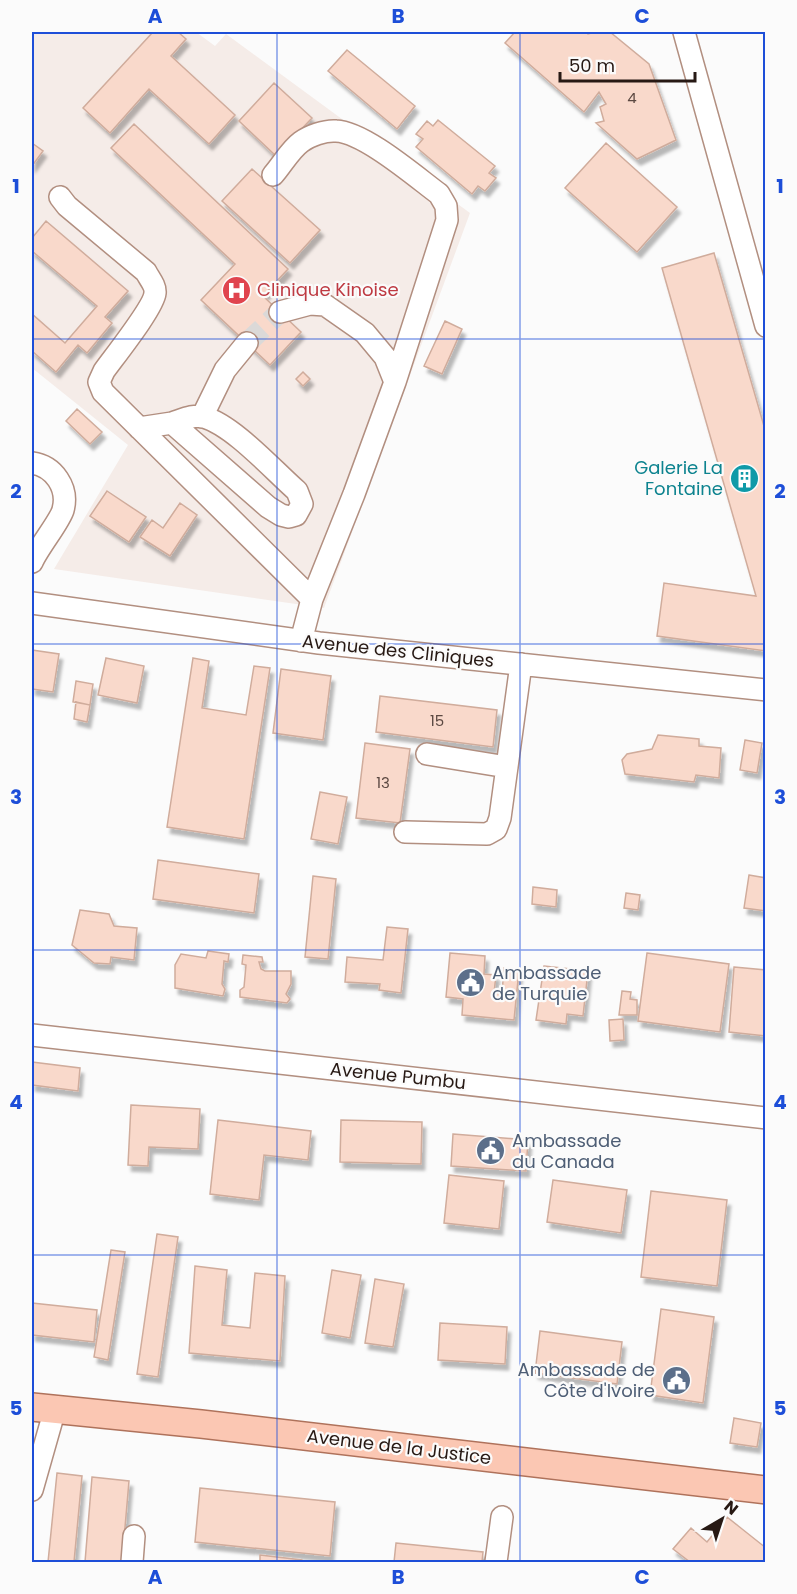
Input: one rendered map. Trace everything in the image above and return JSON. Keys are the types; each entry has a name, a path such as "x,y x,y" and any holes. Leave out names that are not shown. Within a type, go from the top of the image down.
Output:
{"main road":[{"name":"Avenue de la Justice","path":"43,1408 765,1490"}],"street":[{"path":"684,32 765,326"},
{"path":"273,175 300,143 317,134 336,130 357,136 439,194 446,206 447,220 395,382 312,599 301,641"},
{"path":"60,197 146,272 153,283 155,293 149,307 104,371 99,382 103,392 312,599"},
{"path":"280,312 310,304 325,305 365,333 385,357 395,382"},
{"path":"202,417 225,370 247,343"},
{"path":"139,428 172,423 189,417 202,417 223,426 297,491 302,504 296,515 289,517 281,515 268,507 172,423"},
{"path":"32,463 43,464 57,476 64,492 63,511 34,552"},
{"name":"Avenue des Cliniques","path":"32,603 301,641 765,690"},
{"path":"405,832 487,834 496,829 500,818 521,664"},
{"path":"427,754 507,767"},
{"name":"Avenue Pumbu","path":"32,1035 765,1118"},
{"path":"32,1490 43,1408"},
{"path":"496,1563 502,1517"},
{"path":"132,1563 134,1536"}],"shaded area":[{"name":"Clinique Kinoise","path":"32,32 196,32 215,46 226,34 470,213 324,608 54,569 128,445 32,368"}],"building":[{"path":"153,32 178,32 186,39 171,56 235,115 209,144 149,89 110,133 83,108"},
{"path":"515,32 585,32 588,34 610,32 649,64 676,140 637,159 596,123 604,121 600,107 606,104 599,92 584,112 505,43"},
{"path":"347,50 415,106 397,129 328,71"},
{"path":"274,83 312,118 276,156 239,121"},
{"path":"438,120 495,166 489,173 496,178 485,191 478,186 472,194 416,147 423,139 416,134 427,121 433,126"},
{"path":"134,124 288,269 263,296 301,332 270,365 201,300 235,264 111,148"},
{"path":"32,143 43,151 32,166"},
{"path":"606,143 677,207 637,252 565,188"},
{"path":"252,169 320,230 290,263 222,201"},
{"path":"46,221 128,291 105,317 112,323 87,353 78,345 56,372 32,351 32,314 65,343 97,306 32,251 32,238"},
{"name":"Galerie La Fontaine","path":"714,253 766,433 766,651 657,636 664,583 756,596 662,268"},
{"path":"445,321 462,329 442,374 424,366"},
{"path":"303,372 310,379 303,386 296,379"},
{"path":"77,409 102,432 90,444 66,421"},
{"path":"107,491 146,517 129,542 90,516"},
{"path":"180,503 197,515 170,556 140,537 152,520 163,528"},
{"path":"32,650 59,654 53,692 32,689"},
{"path":"106,658 144,666 137,703 98,695"},
{"path":"193,658 209,661 202,708 246,715 254,666 270,668 244,839 167,827"},
{"path":"281,669 331,676 323,740 273,733"},
{"path":"76,681 93,684 90,705 73,702"},
{"path":"380,696 497,710 493,747 376,732"},
{"path":"76,702 90,705 87,722 74,719"},
{"path":"658,735 699,739 699,746 721,748 719,778 696,775 694,782 625,774 622,760 627,754 652,749"},
{"path":"745,740 762,743 757,773 740,770"},
{"path":"365,743 410,749 400,823 356,818"},
{"path":"320,792 347,797 338,844 311,839"},
{"path":"158,860 259,874 254,913 153,899"},
{"path":"749,875 766,878 766,911 744,908"},
{"path":"313,876 336,879 328,959 305,957"},
{"path":"533,887 557,890 556,907 532,904"},
{"path":"626,893 640,895 638,910 624,908"},
{"path":"80,910 109,914 114,926 137,928 134,960 111,957 110,964 94,963 72,945"},
{"path":"387,927 408,929 401,993 379,990 380,984 345,982 347,957 383,960"},
{"path":"208,951 229,954 228,962 224,961 223,996 175,988 175,965 181,954 206,958"},
{"path":"450,953 485,956 484,974 496,975 494,993 502,994 504,968 519,970 514,1020 462,1015 463,999 446,997"},
{"path":"647,953 729,964 720,1032 638,1021"},
{"path":"243,955 262,957 263,962 259,962 261,969 265,971 291,971 291,984 286,994 290,999 287,1003 240,997 240,990 244,987 246,965 242,964"},
{"path":"544,966 588,971 583,1016 567,1014 566,1024 536,1020"},
{"path":"734,967 766,970 766,1036 729,1032"},
{"path":"622,991 631,992 630,999 637,1000 637,1015 619,1015"},
{"path":"623,1019 624,1040 610,1041 609,1020"},
{"path":"32,1062 80,1068 78,1091 32,1085"},
{"path":"131,1105 200,1109 198,1149 149,1147 148,1166 128,1165"},
{"path":"218,1120 311,1131 308,1160 264,1155 259,1200 210,1194"},
{"path":"341,1120 422,1122 421,1164 340,1162"},
{"path":"453,1134 528,1140 526,1171 451,1166"},
{"path":"449,1175 504,1181 499,1229 444,1223"},
{"path":"553,1180 627,1190 621,1233 547,1222"},
{"path":"651,1191 727,1200 717,1286 641,1277"},
{"path":"157,1234 178,1237 158,1377 137,1374"},
{"path":"111,1250 125,1252 108,1360 94,1357"},
{"path":"195,1266 227,1270 222,1325 250,1328 255,1273 285,1276 280,1361 189,1353"},
{"path":"332,1270 361,1275 350,1338 322,1333"},
{"path":"375,1279 404,1284 393,1347 365,1343"},
{"path":"32,1303 97,1310 94,1342 32,1335"},
{"path":"661,1309 714,1317 703,1403 650,1395"},
{"path":"440,1323 507,1327 505,1364 438,1360"},
{"path":"540,1331 622,1342 617,1384 535,1373"},
{"path":"734,1418 761,1423 757,1447 730,1443"},
{"path":"57,1473 82,1476 74,1562 48,1562"},
{"path":"92,1477 129,1481 122,1562 85,1562"},
{"path":"200,1488 335,1502 330,1556 195,1542"},
{"path":"727,1517 766,1548 766,1562 690,1562 673,1549 691,1528 707,1542"},
{"path":"396,1543 483,1552 482,1562 394,1562"},
{"path":"260,1555 302,1560 302,1562 260,1562"}],"tunnel":[{"path":"247,343 280,312"}],"place":[{"name":"Clinique Kinoise","path":"236,290"},
{"name":"Galerie La Fontaine","path":"744,478"},
{"name":"Ambassade de Turquie","path":"471,983"},
{"name":"Ambassade du Canada","path":"491,1151"},
{"name":"Ambassade de Côte d'Ivoire","path":"676,1380"}]}
